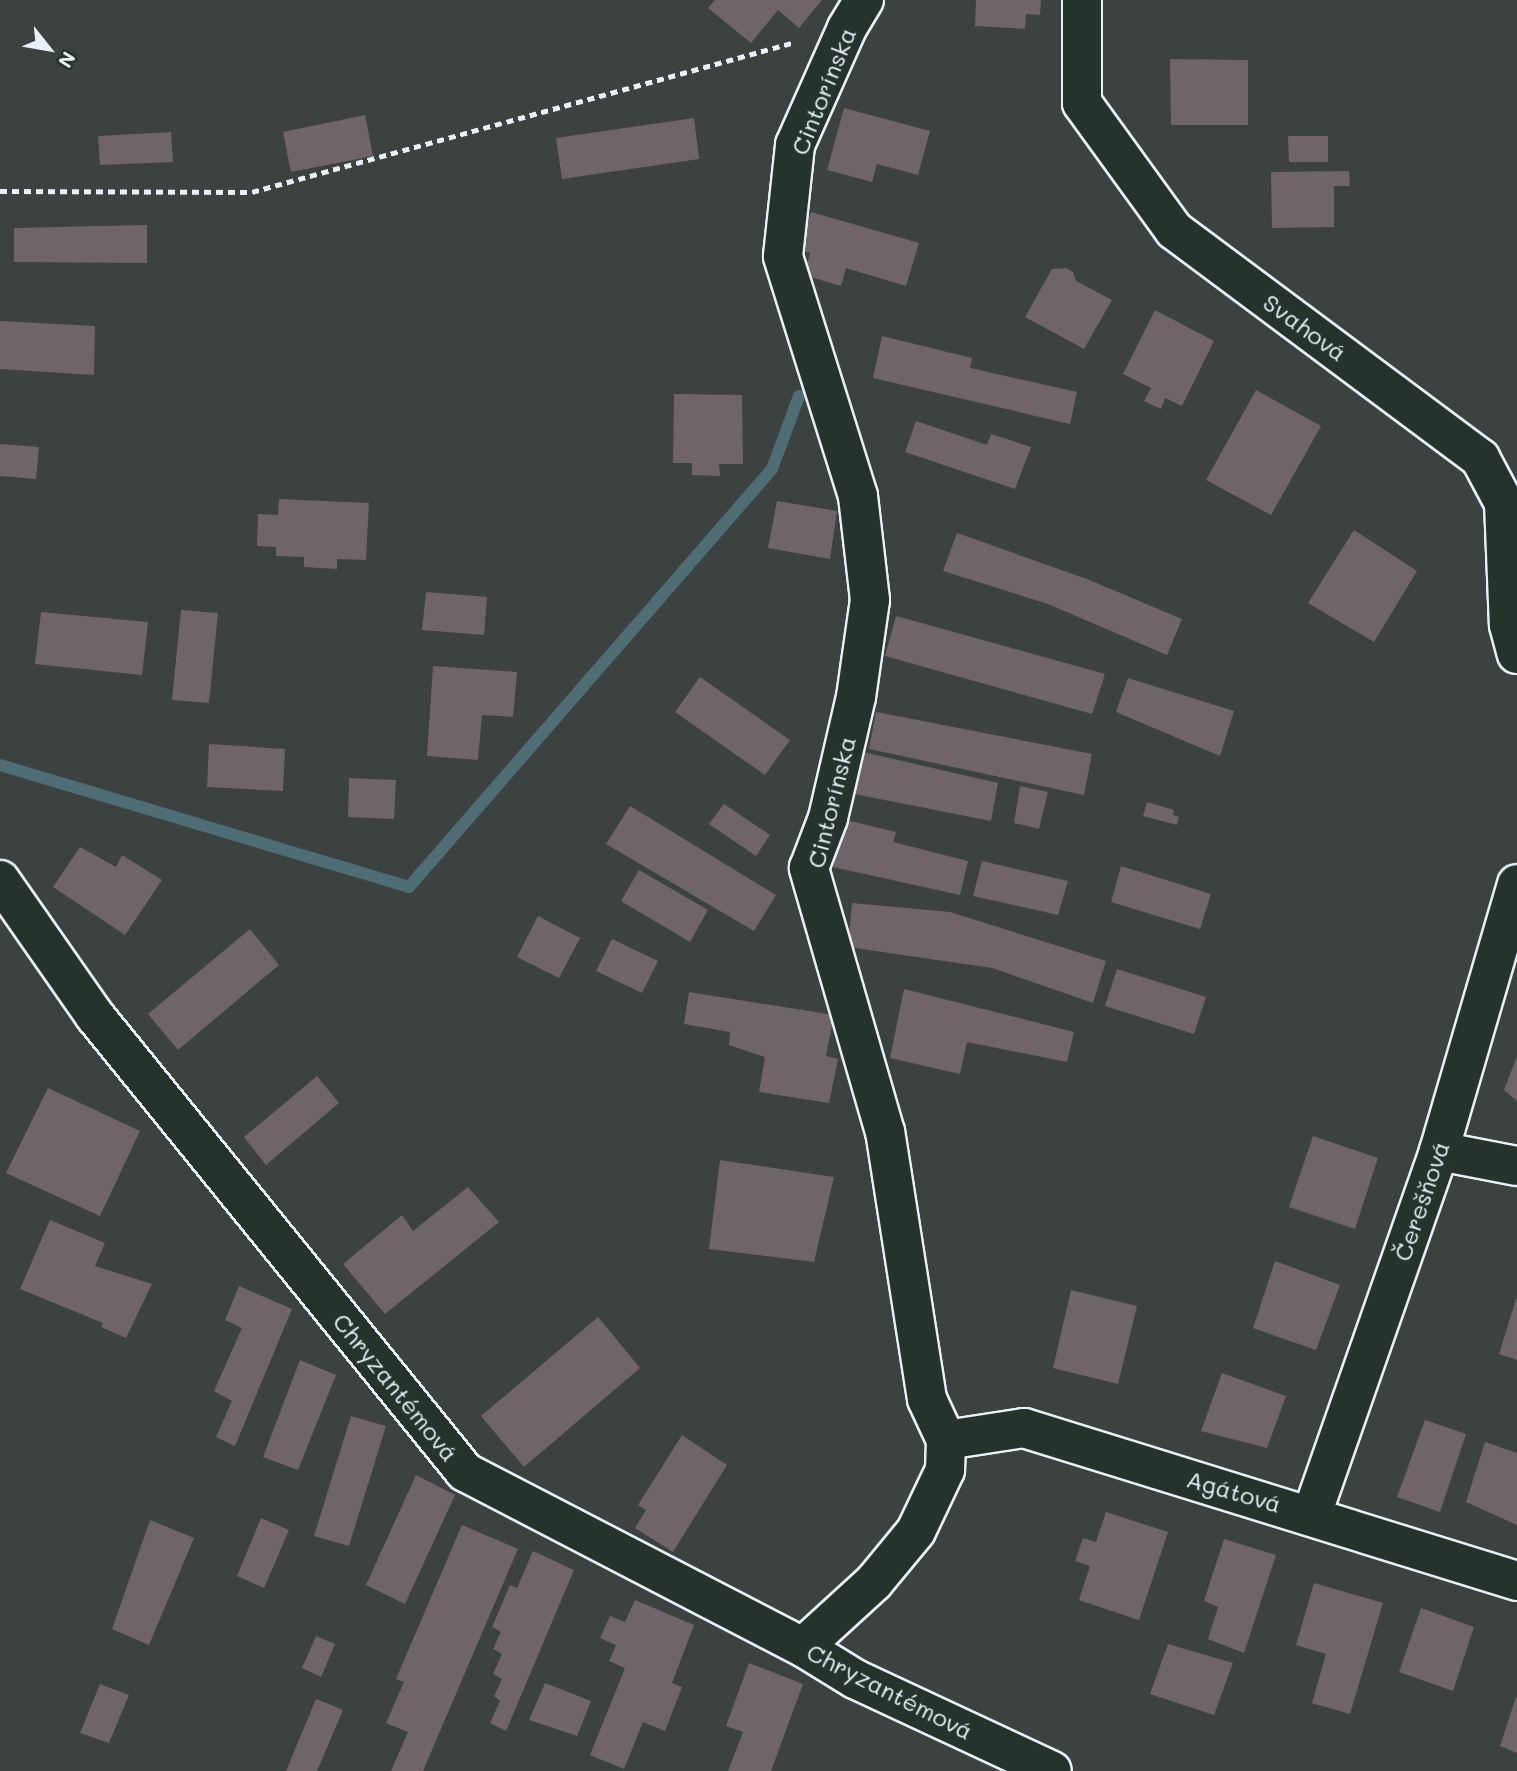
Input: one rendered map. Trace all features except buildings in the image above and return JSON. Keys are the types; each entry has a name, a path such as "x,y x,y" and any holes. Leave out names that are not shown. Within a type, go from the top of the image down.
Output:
{"street":[{"name":"Svahová","path":"1082,0 1082,103 1174,230 1480,458 1504,503 1509,625 1517,654"},
{"name":"Cintorínska","path":"855,14 795,145 783,256 858,496 870,600 856,697 828,818 809,868 885,1132 927,1399 946,1440"},
{"name":"Chryzantémová","path":"0,880 95,1016 465,1472 803,1647 855,1679 1052,1771"},
{"name":"Čerešňová","path":"1312,1514 1439,1151 1517,884"},
{"path":"1439,1151 1517,1166"},
{"name":"Agátová","path":"946,1440 1024,1428 1312,1514 1517,1581"},
{"path":"803,1647 874,1582 916,1531 945,1470 946,1440"}],"path":[{"path":"0,191 252,192 855,14"}],"waterway":[{"path":"0,765 409,887 772,469 799,396"}]}
